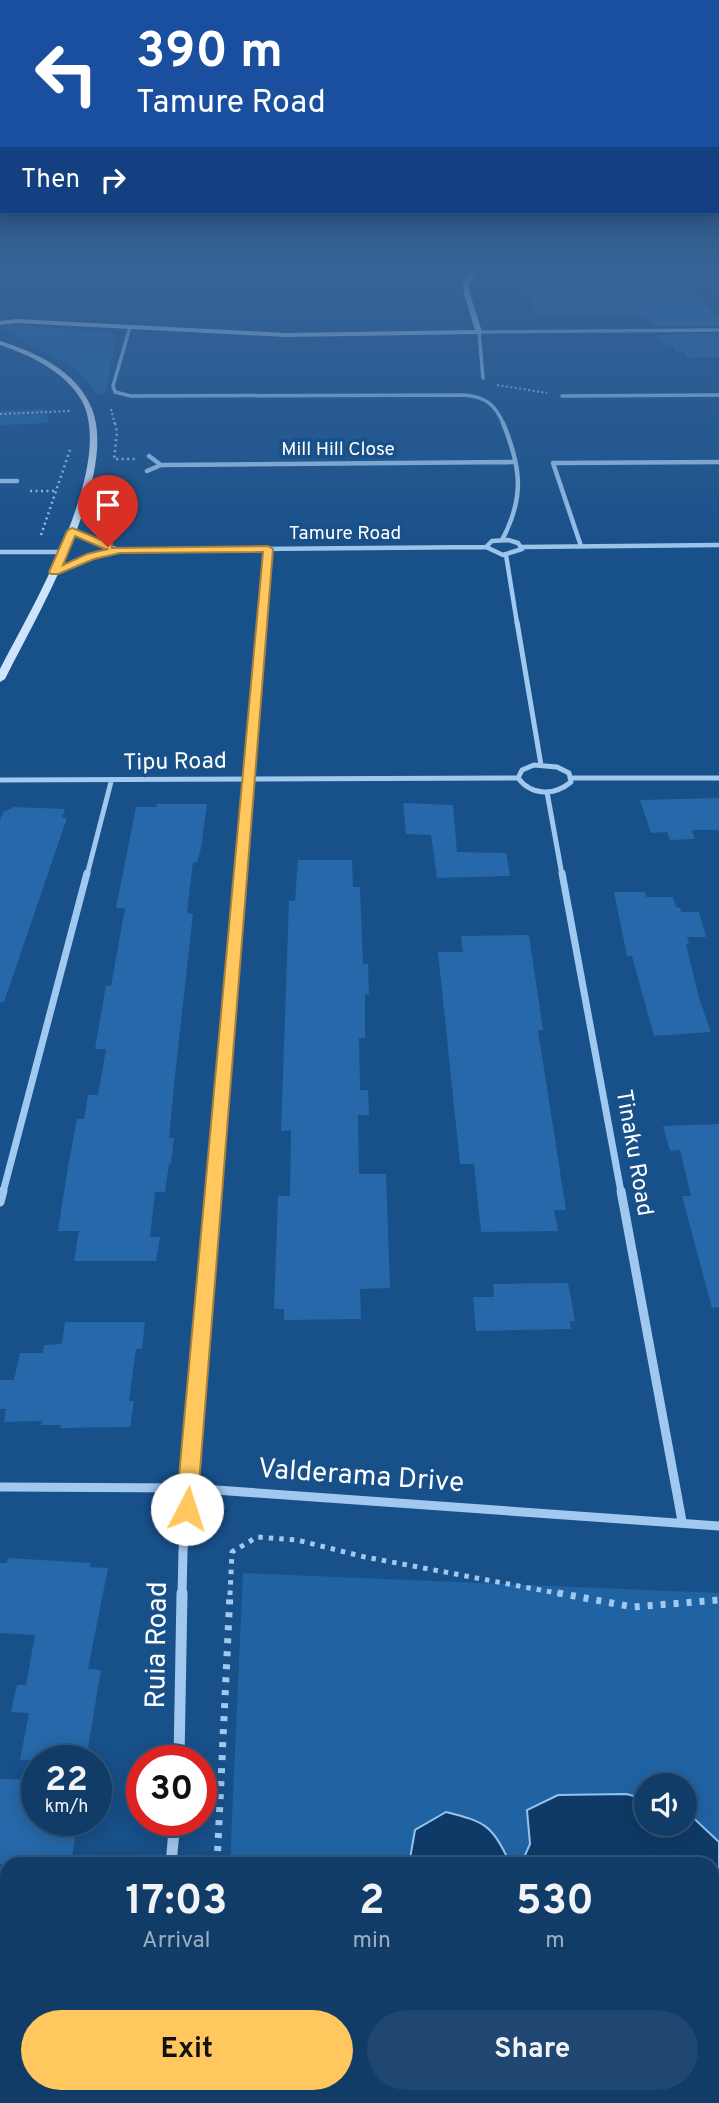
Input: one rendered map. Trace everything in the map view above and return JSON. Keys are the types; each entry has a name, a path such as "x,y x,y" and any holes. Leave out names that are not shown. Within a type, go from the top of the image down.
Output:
{"main road":[{"path":"0,679 55,572 72,531 90,470 96,435 89,409 76,388 45,365"}],"street":[{"path":"119,365 113,386 115,392 147,397 464,395 483,398 495,407 514,462 520,493 514,516 502,540"},
{"path":"482,365 483,378"},
{"path":"562,396 719,395"},
{"path":"149,456 161,465"},
{"name":"Mill Hill Close","path":"147,471 161,465 514,462"},
{"path":"581,546 553,463 719,462"},
{"path":"0,481 17,481"},
{"name":"Tamure Road","path":"72,531 96,543 120,550"},
{"path":"502,540 518,542 522,547 520,551 506,555 495,553 486,547 492,541 502,540"},
{"path":"522,547 719,545"},
{"name":"Tamure Road","path":"55,572 91,556 120,550 486,547"},
{"name":"Ruia Road","path":"179,1745 183,1551 268,549"},
{"path":"0,552 63,552"},
{"path":"506,555 541,765"},
{"path":"571,778 568,786 547,792 531,790 520,783 518,778 522,770 541,765 564,770 571,778 719,778"},
{"name":"Tipu Road","path":"0,780 111,782 518,778"},
{"path":"0,1202 111,782"},
{"name":"Tinaku Road","path":"547,792 682,1521"},
{"name":"Valderama Drive","path":"0,1487 188,1488 682,1521 719,1526"},
{"path":"172,1857 174,1836"}],"path":[{"path":"483,378 495,385 562,396"},
{"path":"111,406 117,432 114,459 143,459"},
{"path":"0,414 70,411 71,417"},
{"path":"45,540 38,537 57,491 73,439"},
{"path":"17,481 22,491 57,491"},
{"path":"217,1857 232,1552 257,1537 297,1540 365,1557 633,1607 719,1600"}],"shaded area":[{"path":"69,365 111,365 105,393 98,395 78,370"},
{"path":"47,409 48,423 0,425 0,411"},
{"path":"243,1573 719,1593 719,1857 230,1857"},
{"path":"558,1795 634,1796 634,1836 697,1836 697,1821 719,1842 719,1857 524,1857 530,1844 527,1810"},
{"path":"446,1812 478,1822 497,1839 507,1857 410,1857 415,1830"}],"building":[{"path":"719,798 719,830 692,830 695,839 670,840 667,832 651,833 640,800"},
{"path":"403,803 453,805 457,852 506,853 510,876 437,878 431,835 406,834"},
{"path":"157,804 207,804 201,848 197,862 193,862 187,913 193,914 169,1138 174,1138 171,1163 165,1192 155,1192 150,1237 160,1237 156,1261 74,1261 79,1231 58,1231 68,1166 77,1119 84,1119 88,1095 98,1095 106,1049 95,1049 106,985 111,986 125,908 116,908 136,807 156,807"},
{"path":"14,807 65,809 62,818 67,818 4,1002 0,1002 0,820 3,812"},
{"path":"298,860 352,860 353,887 360,887 363,964 368,964 369,994 365,994 365,1038 359,1038 360,1090 368,1090 369,1115 358,1115 359,1174 386,1174 390,1288 360,1289 361,1319 284,1320 284,1309 274,1309 278,1196 290,1196 291,1130 281,1131 289,901 295,901"},
{"path":"614,892 645,892 646,897 673,897 681,912 699,912 706,937 687,937 689,944 686,944 699,998 711,1032 654,1036 632,956 627,956"},
{"path":"529,935 543,1030 538,1030 566,1210 554,1210 558,1231 481,1232 474,1164 460,1164 438,952 463,952 461,936"},
{"path":"719,1124 719,1307 712,1308 682,1196 691,1196 680,1150 670,1151 663,1126"},
{"path":"568,1283 575,1321 570,1321 571,1329 476,1331 473,1297 494,1297 493,1284"},
{"path":"65,1322 145,1322 142,1349 136,1349 129,1401 134,1401 130,1427 60,1428 61,1425 41,1425 42,1421 4,1422 6,1409 0,1409 0,1380 14,1380 20,1353 43,1353 44,1345 62,1344"},
{"path":"8,1558 91,1563 90,1567 108,1568 88,1669 101,1670 88,1745 23,1745 29,1713 11,1712 17,1685 26,1685 35,1635 0,1633 0,1563 7,1563"},
{"path":"0,1779 21,1780 21,1836 75,1836 72,1857 0,1857"}],"route":[{"path":"108,547 72,531 55,572 91,556 120,550 268,549 187,1509"}]}
